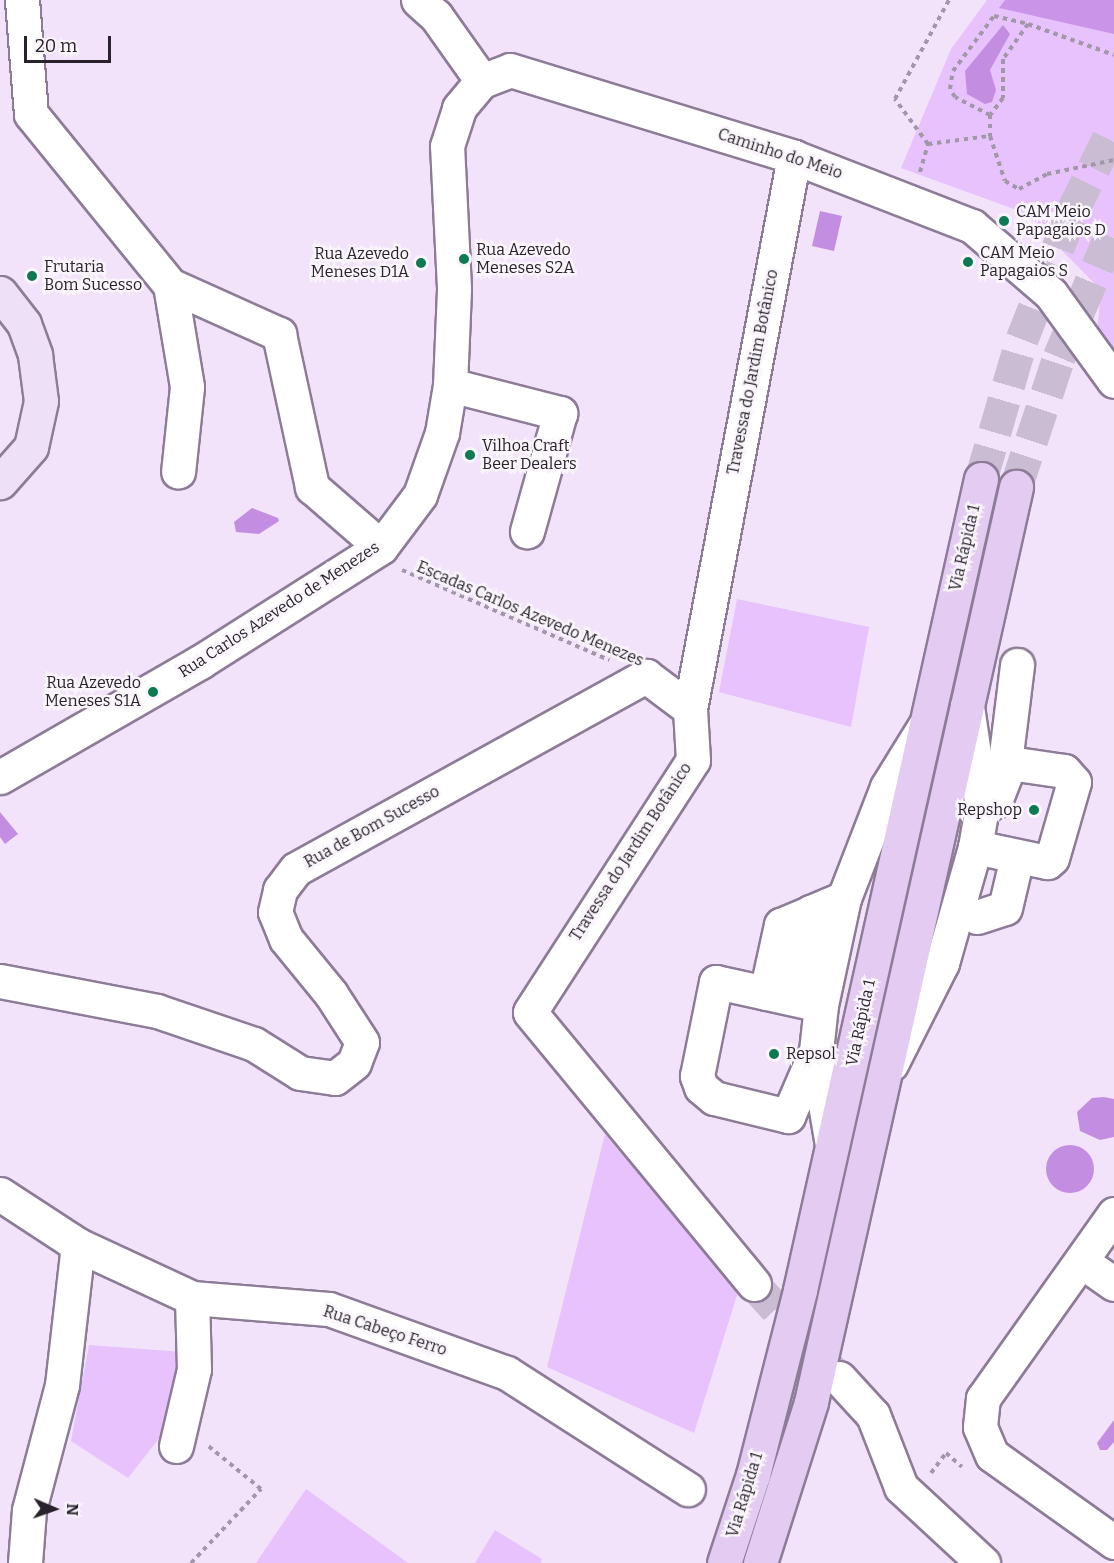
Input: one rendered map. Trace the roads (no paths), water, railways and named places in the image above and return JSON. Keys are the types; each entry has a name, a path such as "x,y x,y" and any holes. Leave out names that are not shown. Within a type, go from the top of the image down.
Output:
{"highway":[{"name":"Via Rápida 1","path":"724,1563 764,1432 833,1150 981,479"},
{"path":"760,1563 812,1402 1016,487"}],"main road":[{"path":"0,293 24,324 35,355 41,401 31,447 0,482"}],"street":[{"path":"22,0 30,114 170,285 279,334 312,487 381,547"},
{"path":"417,0 436,16 482,81"},
{"name":"Caminho do Meio","path":"482,81 510,70 543,78 794,157 972,226 1050,294 1114,381"},
{"name":"Rua Carlos Azevedo de Menezes","path":"0,777 200,662 381,547 420,495 442,433 450,385 454,288 447,146 459,108 482,81"},
{"name":"Travessa do Jardim Botânico","path":"754,1284 530,1012 693,760 690,710 794,157"},
{"path":"170,285 187,387 178,472"},
{"path":"450,385 560,413 527,531"},
{"path":"982,807 995,801 1004,770 1017,665"},
{"name":"Rua de Bom Sucesso","path":"0,981 157,1011 254,1044 300,1073 335,1078 354,1064 362,1042 331,994 286,939 275,912 280,890 296,869 646,676 690,710"},
{"path":"965,925 1005,908 996,852 982,807 967,706"},
{"path":"794,999 844,897 887,787 926,723"},
{"path":"996,852 1034,861 1052,858 1074,782 1064,771 1010,763 1004,770"},
{"path":"885,1076 965,925 996,852"},
{"path":"833,1150 816,1051 794,999 780,925 844,897"},
{"path":"794,999 716,982 697,1064 697,1076 707,1094 788,1116 816,1051"},
{"name":"Rua Cabeço Ferro","path":"0,1194 78,1245 192,1298 329,1309 507,1373 688,1489"},
{"path":"1114,1214 983,1398 980,1427 992,1455 1114,1542"},
{"path":"25,1563 29,1510 62,1385 78,1245"},
{"path":"1081,1261 1114,1284"},
{"path":"179,1435 194,1370 192,1298"},
{"path":"839,1378 873,1415 901,1487 983,1563"}],"tunnel":[{"path":"981,479 1022,339 1072,212 1114,127"},
{"path":"1016,487 1059,357 1114,228"},
{"path":"754,1284 837,1376"}],"place":[{"name":"CAM Meio Papagaios D","path":"1004,221"},
{"name":"Rua Azevedo Meneses S2A","path":"464,259"},
{"name":"CAM Meio Papagaios S","path":"968,262"},
{"name":"Rua Azevedo Meneses D1A","path":"421,263"},
{"name":"Frutaria Bom Sucesso","path":"32,276"},
{"name":"Vilhoa Craft Beer Dealers","path":"470,455"},
{"name":"Rua Azevedo Meneses S1A","path":"153,692"},
{"name":"Repshop","path":"1034,810"},
{"name":"Repsol","path":"774,1054"}]}
